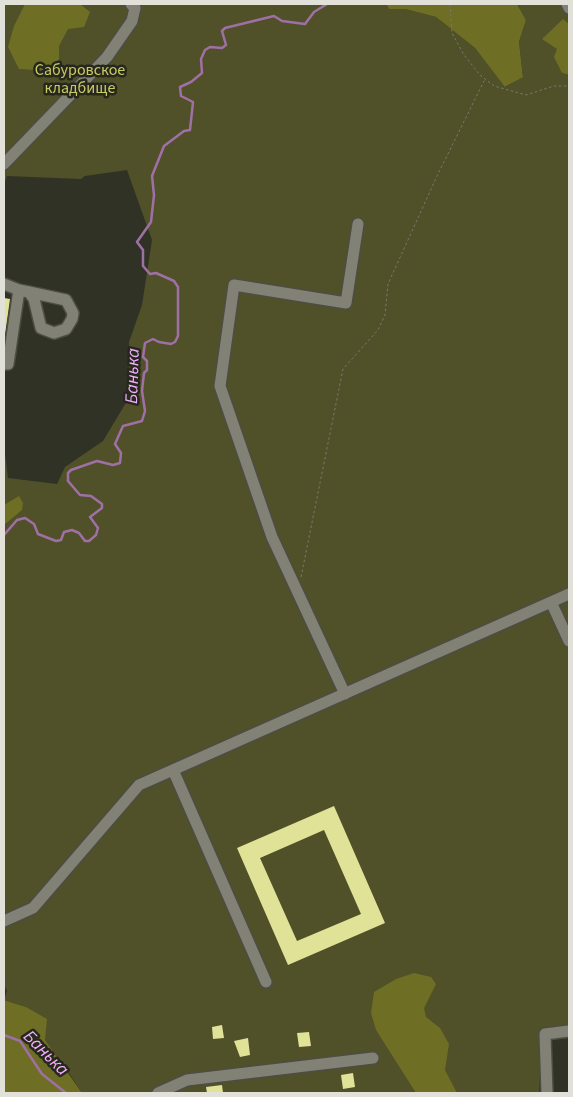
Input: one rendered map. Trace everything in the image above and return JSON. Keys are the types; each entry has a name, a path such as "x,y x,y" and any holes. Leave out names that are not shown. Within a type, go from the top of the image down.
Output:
{"lane":[{"path":"4,164 107,57 132,21 135,8 131,4"},
{"path":"567,4 569,8"},
{"path":"345,694 272,537 220,386 234,284 346,303 358,224"},
{"path":"4,284 24,291 8,364 4,364"},
{"path":"4,921 33,908 139,785 569,594"},
{"path":"551,602 569,641"},
{"path":"173,770 266,982"},
{"path":"547,1093 545,1034 569,1030"},
{"path":"158,1093 187,1080 373,1058"}],"path":[{"path":"450,4 452,32 464,55 485,79 494,86 526,95 554,86 569,86"},
{"path":"298,593 343,369 378,330 385,315 388,284 437,176 485,79"}],"green space":[{"name":"Сабуровское кладбище","path":"4,4 386,4 389,9 405,9 436,17 475,48 506,87 523,76 519,42 526,20 517,4 569,4 569,24 562,19 557,49 562,73 569,75 569,1038 542,1041 539,1093 82,1093 65,1067 51,1052 26,1007 4,1000 7,991 4,985 4,446 8,478 57,484 65,467 103,441 130,396 129,342 142,305 152,240 127,170 85,176 81,179 7,176 4,184"}],"shaded area":[{"path":"25,4 80,4 90,12 84,27 68,29 59,46 59,59 55,71 19,69 8,47 14,26"},
{"path":"386,4 517,4 526,20 519,42 523,77 505,87 475,48 436,17 405,9 389,9"},
{"path":"563,19 569,24 569,75 562,73 554,57 557,49 542,39"},
{"path":"19,496 23,503 22,510 4,525 4,505"},
{"path":"414,973 431,977 436,984 424,1008 426,1017 440,1028 449,1044 445,1070 457,1093 416,1093 376,1030 371,1013 374,992 396,979"},
{"path":"4,1000 26,1007 47,1019 45,1040 82,1093 4,1093"}],"building":[{"path":"4,298 10,299 4,342"},
{"path":"334,806 385,923 288,965 237,848","holes":["324,830 361,914 297,941 260,858"]},
{"path":"222,1025 224,1038 213,1039 212,1027"},
{"path":"309,1032 311,1046 299,1047 297,1033"},
{"path":"248,1038 250,1055 240,1057 234,1041"},
{"path":"353,1073 355,1087 343,1089 341,1075"},
{"path":"222,1085 223,1093 207,1093 206,1087"}],"waterway":[{"name":"Банька","path":"4,535 17,520 25,518 34,524 38,534 56,541 61,540 64,532 72,530 79,533 85,541 89,541 96,535 98,528 90,517 102,508 102,504 91,496 80,495 68,481 68,473 71,470 97,461 113,465 120,463 121,453 115,444 123,426 142,421 145,411 142,391 144,373 147,370 147,361 143,357 145,343 153,339 171,344 175,342 178,336 178,287 174,281 156,273 150,274 143,266 143,250 137,242 151,222 154,195 152,176 164,146 184,131 190,130 193,102 181,96 180,87 191,82 202,73 201,59 205,50 210,47 222,48 226,45 222,31 225,28 274,16 282,21 305,24 314,12 327,4"},
{"name":"Банька","path":"4,1035 20,1041 42,1074 66,1093"}]}
